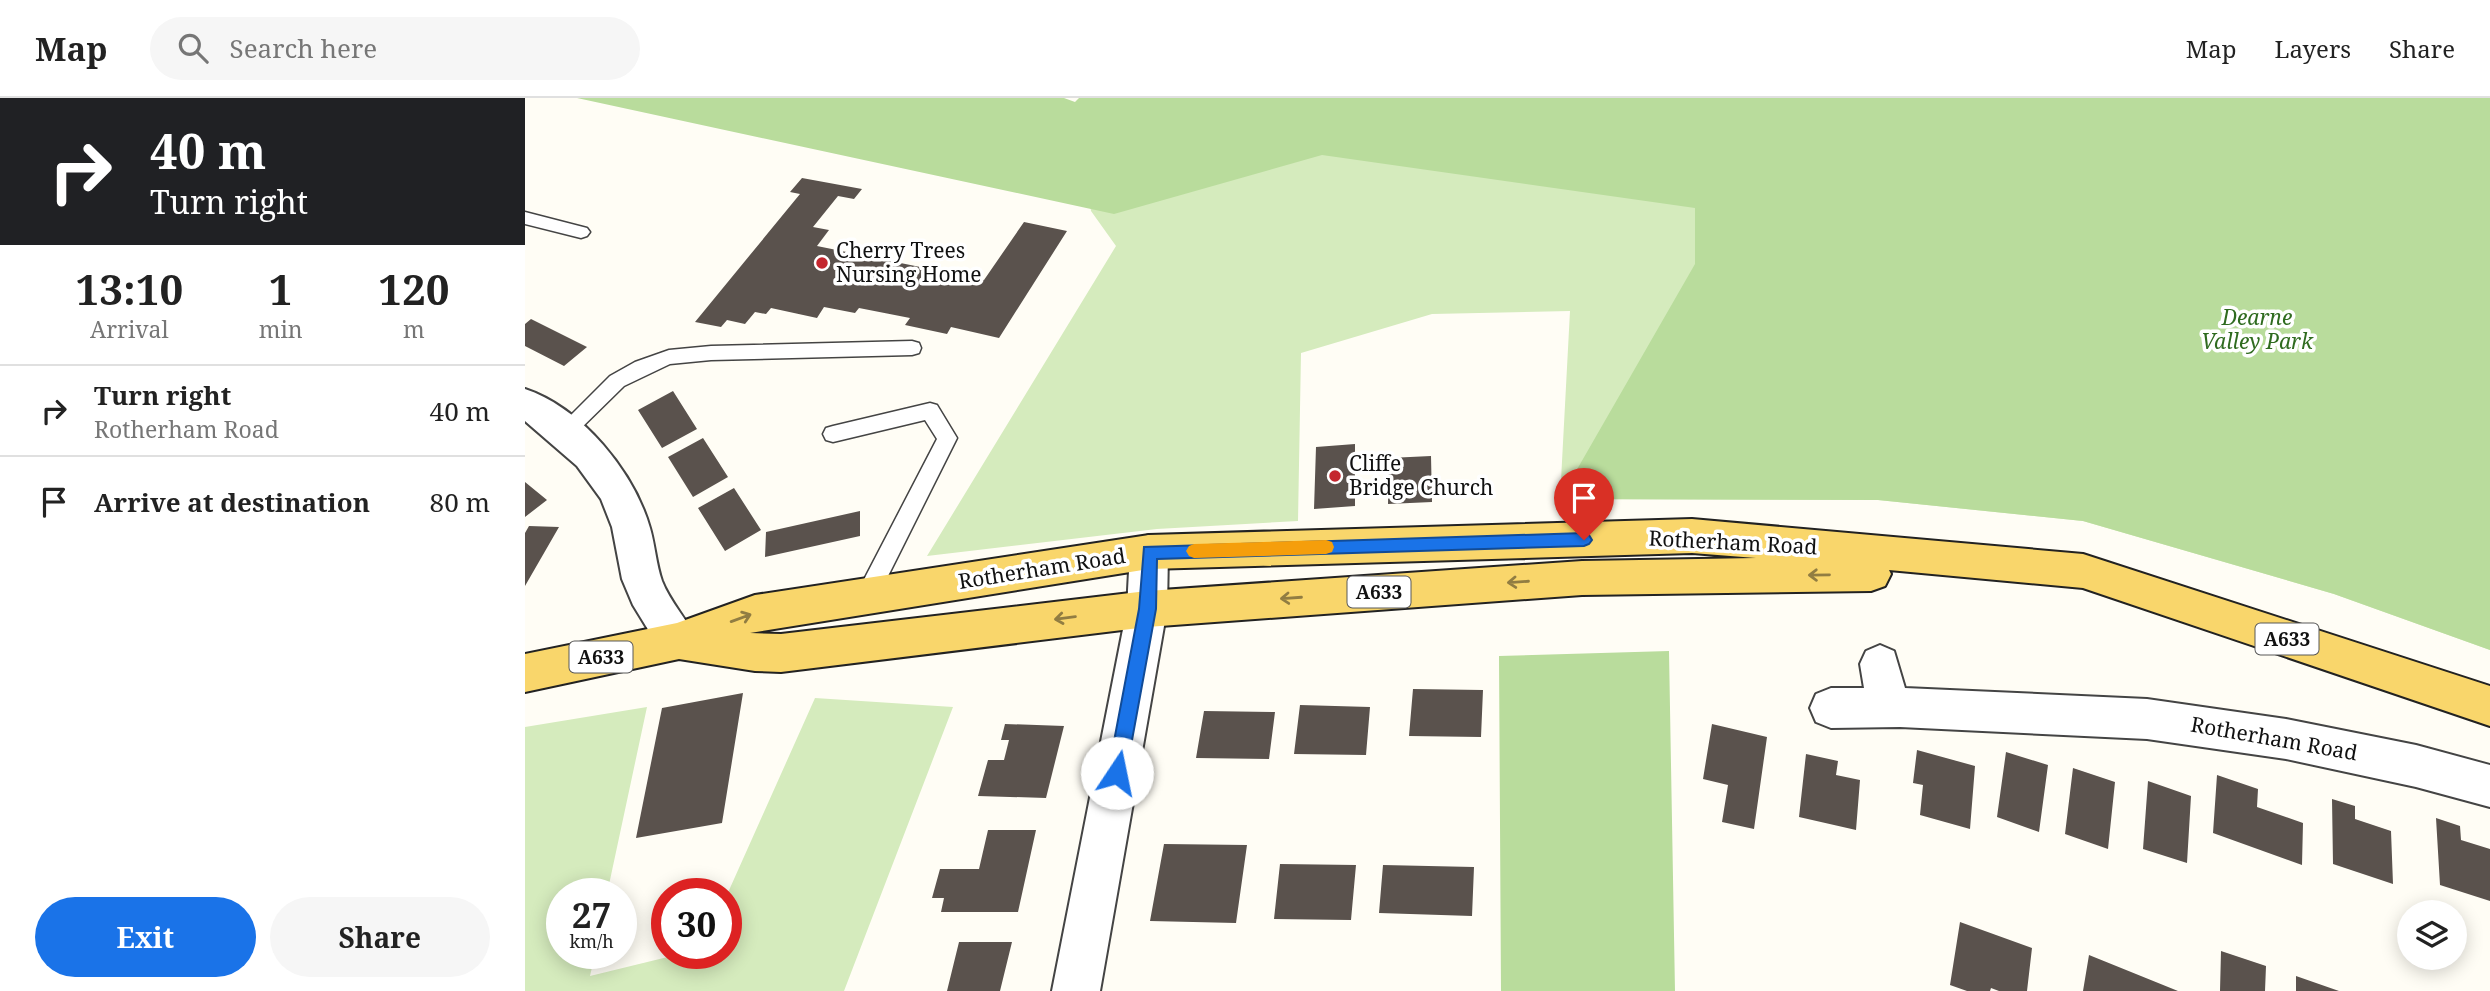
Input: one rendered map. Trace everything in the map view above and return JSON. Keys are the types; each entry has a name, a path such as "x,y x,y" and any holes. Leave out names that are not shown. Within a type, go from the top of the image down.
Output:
{"main road":[{"name":"Rotherham Road","path":"525,673 677,641 755,613 1149,552 1692,537 2083,571 2490,706"},
{"name":"Rotherham Road","path":"677,641 781,653 1147,609 1582,578 2083,571"}],"street":[{"path":"525,403 599,463 619,493 631,527 644,585 677,641"},
{"path":"1076,991 1147,609 1149,552"},
{"path":"1880,664 1888,708"},
{"name":"Rotherham Road","path":"1831,708 2147,719 2219,727 2416,766 2490,786"}],"lane":[{"path":"525,218 581,232"},
{"path":"564,432 617,381 642,367 669,357 711,353 912,348"},
{"path":"833,434 930,411 947,438 867,595"}],"green space":[{"name":"Dearne Valley Park","path":"577,98 1064,98 1075,102 1079,98 2490,98 2490,650 2334,594 2083,521 1878,500 1560,499 1695,264 1695,208 1322,155 1114,214"},
{"name":"Dearne Valley Park","path":"2490,98 2490,650 2334,594 2083,521 1878,500 1560,499 1570,311 1432,314 1301,353 1298,521 1157,529 927,556 1116,246 1091,211 1075,102"},
{"path":"1669,651 1675,991 1501,991 1499,656"},
{"path":"815,698 953,707 844,991 525,991 525,727 647,707 610,878 546,878 546,969 592,969 590,976 619,969 637,969 637,965 651,961 651,969 742,969 742,878 734,878"}],"building":[{"name":"Cherry Trees Nursing Home","path":"802,178 862,189 854,199 838,196 813,227 829,230 817,246 984,280 1024,222 1067,231 999,338 951,327 947,334 905,325 910,318 859,308 855,313 824,307 817,318 771,308 766,314 755,312 745,324 727,320 721,327 695,322 800,194 790,192"},
{"path":"531,319 587,347 564,366 525,346 525,324"},
{"path":"673,391 697,429 662,448 638,410"},
{"path":"703,438 728,477 693,497 668,457"},
{"name":"Cliffe Bridge Church","path":"1355,444 1355,506 1314,509 1316,447"},
{"path":"1431,456 1432,502 1388,504 1389,458"},
{"path":"525,482 547,500 525,517"},
{"path":"734,488 761,530 725,551 698,508"},
{"path":"860,511 860,536 765,557 766,532"},
{"path":"529,526 559,527 525,586 525,533"},
{"path":"1413,689 1483,690 1481,737 1409,736"},
{"path":"743,693 722,823 636,838 662,708"},
{"path":"1300,705 1370,707 1366,755 1294,754"},
{"path":"1204,711 1275,712 1269,759 1196,758"},
{"path":"1005,724 1064,726 1046,798 978,796 988,760 1004,760 1009,740 1001,740"},
{"path":"1712,724 1767,737 1754,829 1722,822 1728,785 1703,779"},
{"path":"1917,750 1975,766 1970,829 1920,815 1923,785 1913,783"},
{"path":"2006,752 2048,765 2039,832 1997,817"},
{"path":"1806,754 1838,761 1836,775 1860,780 1856,830 1799,817"},
{"path":"2073,768 2115,782 2108,849 2065,834"},
{"path":"2217,775 2258,789 2257,807 2303,823 2302,865 2213,833"},
{"path":"2148,781 2191,796 2187,863 2143,849"},
{"path":"2332,799 2355,806 2355,819 2391,831 2393,884 2333,864"},
{"path":"2436,818 2460,826 2461,840 2490,849 2490,901 2440,885"},
{"path":"988,830 1036,830 1018,912 941,912 944,898 932,898 940,869 979,869"},
{"path":"1164,844 1247,845 1236,923 1150,921"},
{"path":"1280,864 1356,865 1351,920 1274,919"},
{"path":"1383,865 1474,867 1472,916 1379,913"},
{"path":"1960,922 2032,948 2027,991 1999,991 1991,988 1990,991 1967,991 1950,985"},
{"path":"959,942 1012,942 1000,991 947,991"},
{"path":"2221,951 2266,966 2265,991 2220,991"},
{"path":"2089,955 2178,991 2083,991"},
{"path":"2296,976 2339,991 2296,991"}],"slow traffic":[{"path":"1194,551 1326,547"}],"place":[{"name":"Cherry Trees Nursing Home","path":"822,263"},
{"name":"Cliffe Bridge Church","path":"1335,476"}],"route":[{"path":"1117,773 1147,609 1149,552 1584,540"}]}
